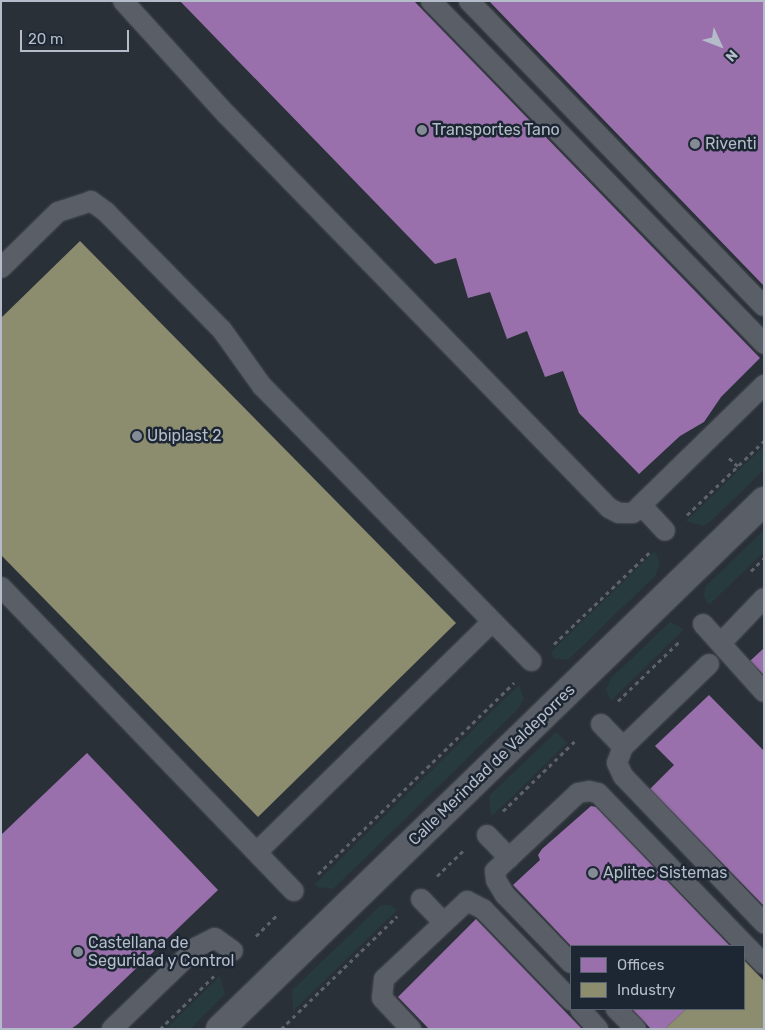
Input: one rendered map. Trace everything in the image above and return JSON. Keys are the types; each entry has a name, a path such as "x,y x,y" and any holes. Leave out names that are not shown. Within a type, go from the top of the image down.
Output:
{"street":[{"name":"Calle Merindad de Valdeporres","path":"220,1029 764,501"}],"lane":[{"path":"123,1 226,114 609,508 619,513 632,512 641,505 764,385"},
{"path":"431,1 764,344"},
{"path":"469,1 764,306"},
{"path":"1,268 58,212 91,201 106,212 222,330 262,386 531,661"},
{"path":"641,505 673,525"},
{"path":"1,587 257,852 303,886"},
{"path":"721,643 764,598"},
{"path":"257,852 492,622"},
{"path":"704,624 764,692"},
{"path":"709,664 623,748 617,763 623,776 764,924"},
{"path":"598,722 623,748"},
{"path":"570,961 500,888 495,871 578,793 598,793 764,964"},
{"path":"487,834 509,858"},
{"path":"419,896 442,922"},
{"path":"411,1029 382,998 384,980 458,906 467,901 474,903 570,999"},
{"path":"112,1029 197,947 215,938 240,947"},
{"path":"581,1010 598,1029"},
{"path":"617,1010 636,1029"}],"path":[{"path":"673,525 764,441"},
{"path":"548,650 654,548"},
{"path":"750,572 764,558"},
{"path":"497,816 598,722 686,634"},
{"path":"303,886 520,678"},
{"path":"281,1029 419,896 464,849"},
{"path":"240,947 283,908"},
{"path":"160,1029 222,968"}],"green space":[{"path":"764,446 764,470 711,521 703,526 686,521"},
{"path":"764,530 764,552 710,604 707,602 704,596 705,587"},
{"path":"655,551 660,563 655,576 568,660 554,658 551,653 560,643"},
{"path":"670,622 684,629 611,701 606,690 611,678"},
{"path":"519,685 524,699 518,709 333,889 318,887 315,884"},
{"path":"556,732 567,743 491,817 489,796"},
{"path":"381,905 390,905 397,910 293,1011 292,990"},
{"path":"220,976 225,994 190,1029 166,1029"}],"building: Offices":[{"name":"Transportes Tano","path":"180,1 414,1 760,358 721,397 704,422 680,436 639,474 579,413 563,371 545,377 527,331 507,339 490,292 468,298 456,258 435,264"},
{"name":"Riventi","path":"489,1 764,1 764,286"},
{"path":"764,648 764,675 750,661"},
{"path":"709,695 764,751 764,906 650,789 674,765 655,746"},
{"name":"Castellana de Seguridad y Control","path":"87,753 218,890 71,1029 1,1029 1,835"},
{"name":"Aplitec Sistemas","path":"591,806 596,807 729,945 570,945 513,885 540,860 538,855 542,849"},
{"path":"476,919 582,1029 429,1029 398,997"},
{"path":"633,1010 685,1010 665,1029 651,1029"}],"building: Industry":[{"name":"Ubiplast 2","path":"80,241 456,623 258,817 1,555 1,318"},
{"path":"745,961 764,981 764,1029 665,1029 685,1010 745,1010"}],"place":[{"name":"Transportes Tano","path":"422,130"},
{"name":"Riventi","path":"695,144"},
{"name":"Ubiplast 2","path":"137,436"},
{"name":"Aplitec Sistemas","path":"593,873"},
{"name":"Castellana de Seguridad y Control","path":"78,952"}]}
